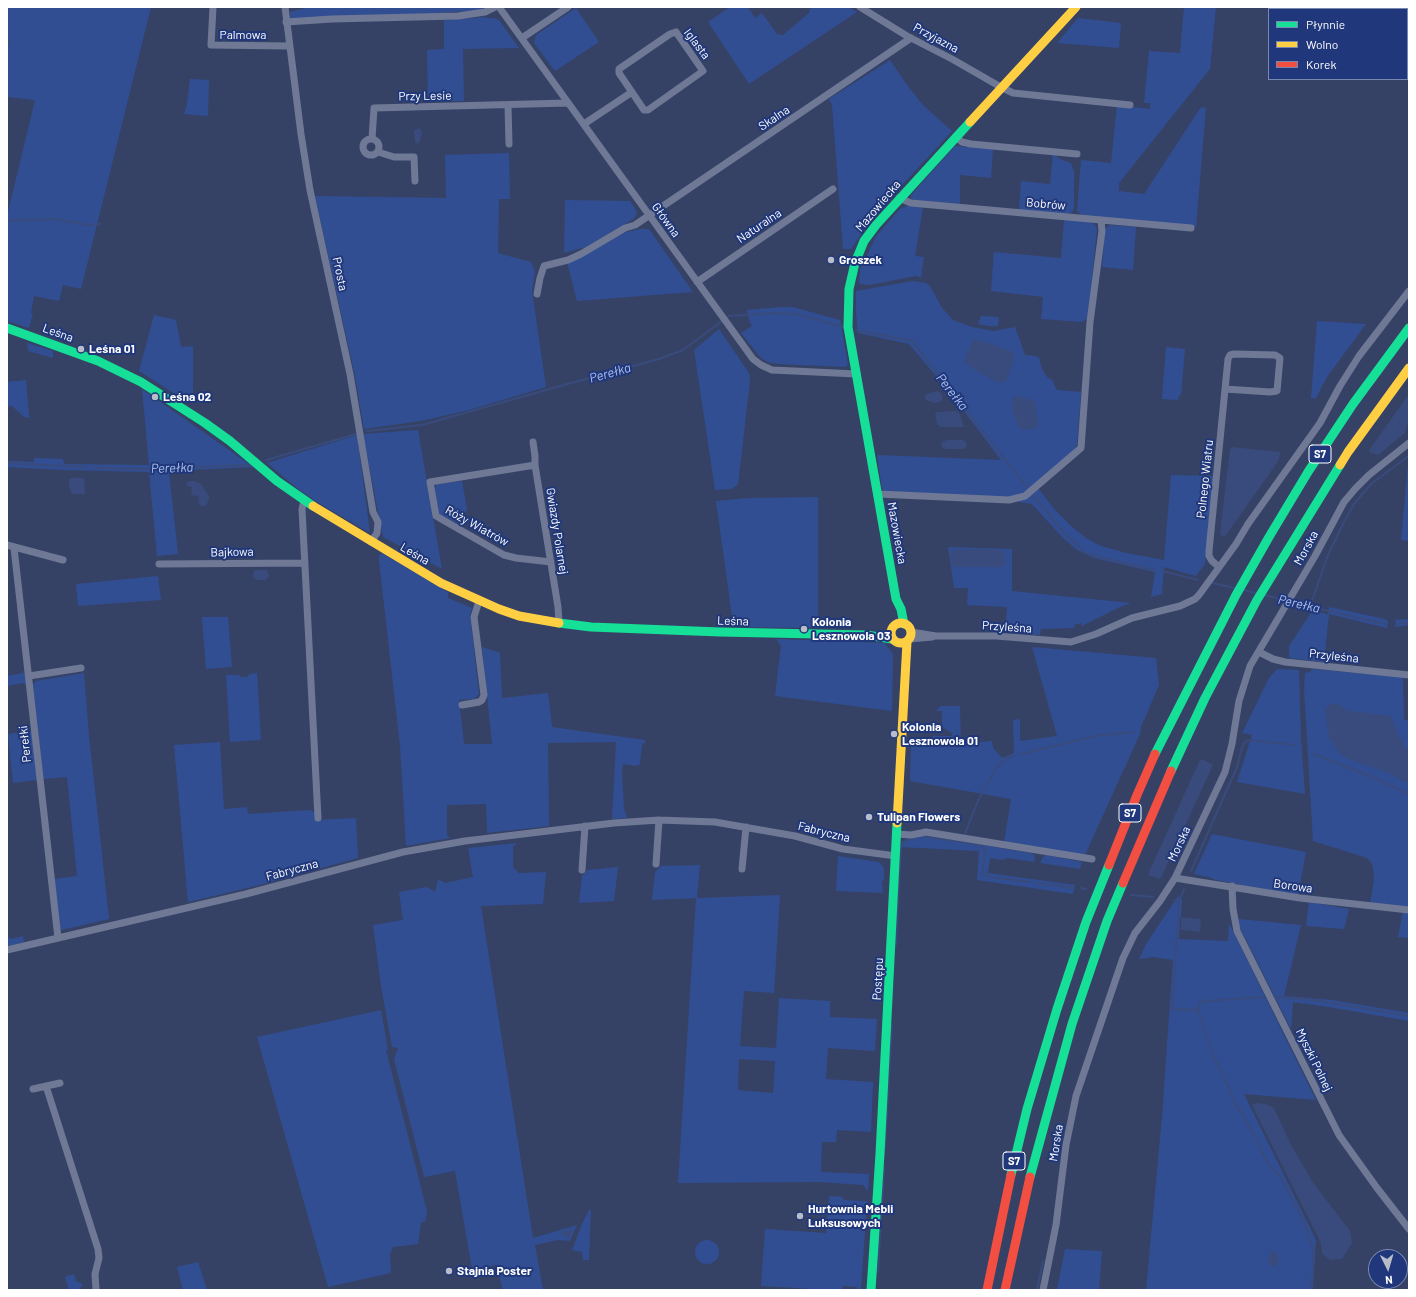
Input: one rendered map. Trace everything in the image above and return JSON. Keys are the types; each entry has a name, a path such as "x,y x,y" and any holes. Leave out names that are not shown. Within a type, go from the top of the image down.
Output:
{"main road":[{"name":"Mazowiecka","path":"901,634 848,322 849,295 854,269 864,241 899,198 957,138 1076,7"},
{"name":"Leśna","path":"7,328 98,361 141,382 211,427 304,501 441,582 479,601 519,616 591,627 642,630 866,635 873,632 901,634"},
{"name":"S7","path":"987,1290 1002,1215 1027,1109 1086,922 1140,788 1162,739 1241,586 1312,466 1353,404 1409,328"},
{"name":"S7","path":"1005,1290 1028,1187 1063,1055 1108,921 1158,800 1225,660 1262,591 1348,452 1409,368"},
{"name":"Postępu","path":"871,1290 880,1154 905,669 901,634"}],"street":[{"name":"Palmowa","path":"213,7 211,46 289,46"},
{"name":"Prosta","path":"285,7 301,134 310,190 350,374 373,512 378,522 377,533 371,542"},
{"path":"286,22 399,17 445,17 479,13 491,10 495,7"},
{"name":"Główna","path":"499,7 753,359 768,369 857,374"},
{"path":"522,38 568,7"},
{"name":"Przyjazna","path":"860,7 911,38 952,59 1002,88 1016,93 1130,105"},
{"name":"Iglasta","path":"676,32 678,33 702,70 702,73 648,110 644,110 632,92 619,73 620,67 670,34 676,32"},
{"name":"Skalna","path":"650,216 911,38"},
{"path":"584,124 632,92"},
{"name":"Przy Lesie","path":"372,139 374,108 568,103"},
{"path":"508,105 509,144"},
{"path":"957,138 966,144 1077,154"},
{"name":"Przy Lesie","path":"367,140 376,140 379,145 378,152 372,156 364,152 363,144 367,140"},
{"path":"378,152 394,157 414,157 415,181"},
{"name":"Naturalna","path":"697,282 833,189"},
{"name":"Bobrów","path":"899,198 910,203 1191,228"},
{"path":"537,294 544,266 561,262 581,254 625,228 635,225 650,216"},
{"path":"878,494 1009,500 1025,496 1081,448 1090,322 1102,231 1101,220"},
{"path":"1219,567 1320,423 1355,362 1409,291"},
{"name":"Polnego Wiatru","path":"1219,567 1212,561 1209,556 1209,551 1225,389 1228,359 1230,355 1234,354 1275,355 1280,358 1277,391 1274,393 1225,389"},
{"name":"Gwiazdy Polarnej","path":"533,442 535,465 558,607 559,623"},
{"name":"Morska","path":"1043,1290 1056,1225 1069,1127 1076,1096 1126,951 1135,933 1160,901 1175,878 1228,763 1239,700 1250,666 1286,606 1344,502 1368,475 1409,443"},
{"name":"Róży Wiatrów","path":"535,465 430,482 436,516 504,555 550,562"},
{"path":"304,501 302,509 318,818"},
{"path":"11,546 63,560"},
{"name":"Perełki","path":"11,546 29,676 58,938"},
{"name":"Bajkowa","path":"159,564 305,562"},
{"name":"Przyleśna","path":"901,634 927,639 936,636 996,636 1065,642 1076,641 1142,615 1185,604 1200,595 1219,567"},
{"path":"462,705 479,702 484,696 474,616 479,601"},
{"name":"Przyleśna","path":"1259,652 1273,659 1285,662 1409,675"},
{"path":"29,676 81,668"},
{"path":"656,864 659,820"},
{"name":"Fabryczna","path":"7,950 246,894 359,862 409,850 465,841 585,826 659,820 715,822 795,836 843,849 896,856"},
{"path":"582,870 585,826"},
{"path":"742,869 746,827"},
{"path":"897,834 911,835 926,832 1092,859"},
{"name":"Borowa","path":"1175,878 1300,898 1409,910"},
{"name":"Myszki Polnej","path":"1232,886 1233,909 1237,931 1336,1129 1377,1188 1409,1229"},
{"path":"33,1089 60,1083"},
{"path":"46,1086 98,1249 99,1258 95,1274 96,1290"}],"shaded area":[{"path":"7,7 151,7 81,289 63,285 59,301 34,296 31,313 33,314 29,328 7,321 7,216 35,100 7,97"},
{"path":"310,7 482,7 484,10 291,21 290,12"},
{"path":"730,7 748,7 755,18 762,13 777,34 783,35 814,7 848,7 857,12 749,84 708,22"},
{"path":"1184,7 1216,7 1210,69 1119,183 1119,191 1144,194 1201,107 1206,108 1196,227 1084,217 1077,211 1081,160 1111,163 1117,105 1150,109 1150,103 1144,103 1149,51 1180,53"},
{"path":"576,8 599,42 555,71 534,43 536,35"},
{"path":"486,17 499,20 519,48 463,49 464,101 428,102 427,50 444,49 444,20"},
{"path":"1078,18 1121,23 1119,48 1057,43"},
{"path":"890,60 923,105 952,131 872,218 851,249 843,249 832,105 829,99"},
{"path":"190,79 209,80 208,116 184,114 187,104"},
{"path":"419,128 422,132 420,141 417,144 415,142 414,131"},
{"path":"955,146 993,149 991,178 960,175 960,204 913,200 911,195"},
{"path":"509,153 510,199 499,199 498,253 531,262 535,272 532,291 546,387 469,410 421,421 364,429 355,376 315,196 446,198 445,155"},
{"path":"1053,154 1062,160 1071,163 1074,172 1074,209 1067,215 1019,210 1021,181 1050,184"},
{"path":"565,200 630,201 637,212 635,218 586,247 564,253"},
{"path":"908,206 923,207 915,256 924,257 921,278 916,276 870,285 859,284 860,269 877,235 900,209"},
{"path":"1064,220 1091,222 1097,229 1088,318 1082,322 1041,319 1043,297 991,291 994,252 1061,258"},
{"path":"1110,225 1136,227 1133,270 1102,267 1105,229"},
{"path":"649,229 693,292 577,301 567,262 626,232"},
{"path":"913,281 926,283 930,286 942,308 953,320 972,327 994,331 1015,327 1025,355 1036,356 1039,358 1042,369 1047,377 1052,380 1057,390 1081,392 1077,445 1073,452 1027,492 1009,498 885,491 882,489 877,455 1001,460 949,391 909,344 858,333 856,291"},
{"path":"792,307 840,320 848,364 846,367 778,364 768,362 761,358 741,333 752,326 747,310"},
{"path":"154,315 176,320 181,347 193,346 193,395 183,399 139,371"},
{"path":"981,316 999,317 998,326 978,324"},
{"path":"1317,321 1366,324 1327,377 1316,398 1311,398"},
{"path":"719,329 749,373 750,381 738,484 732,489 715,490 694,350"},
{"path":"973,339 986,342 1012,352 1014,358 1007,380 1002,383 993,380 964,362"},
{"path":"27,343 53,351 53,358 28,351"},
{"path":"1166,347 1185,349 1181,395 1179,395 1178,400 1162,399"},
{"path":"26,380 30,418 24,417 12,406 7,406 7,382"},
{"path":"142,389 253,467 169,471 178,554 157,556 149,472 7,467 7,461 34,462 34,458 63,459 64,464 149,465"},
{"path":"937,391 942,395 943,398 941,401 936,403 926,400 925,396 927,394"},
{"path":"1409,394 1409,422 1405,433 1378,455 1369,452 1370,449"},
{"path":"1018,396 1034,401 1036,404 1038,426 1036,428 1022,430 1019,428 1012,409 1012,401 1014,397"},
{"path":"937,412 959,412 964,427 941,427 937,424 935,415"},
{"path":"418,430 442,569 383,537 363,434"},
{"path":"357,435 370,533 298,489 267,463"},
{"path":"947,440 963,440 966,442 967,446 964,449 945,449 941,447 942,442"},
{"path":"1232,447 1280,452 1279,460 1224,537 1220,534 1230,449"},
{"path":"1409,463 1409,541 1401,540"},
{"path":"1171,475 1214,476 1205,564 1196,576 1164,567 1162,594 1151,597 1155,572 1094,558 1077,550 1063,538 1032,504 1018,502 1038,488 1053,508 1071,526 1086,538 1101,546 1126,553 1164,560"},
{"path":"84,478 85,494 72,494 69,486 69,479"},
{"path":"189,481 194,481 201,484 209,496 206,506 201,506 198,502 199,497 191,495 192,487 187,486 186,483"},
{"path":"462,481 467,509 459,524 437,513 433,489 437,484"},
{"path":"818,497 818,628 738,627 738,624 733,623 716,501 747,498"},
{"path":"948,547 1012,549 1012,591 1131,603 1082,626 1081,623 1074,625 1075,628 1041,629 1040,635 1005,632 1007,607 967,605 968,588 954,588"},
{"path":"951,550 1000,550 1004,554 1005,562 1003,567 953,567"},
{"path":"382,553 448,592 448,598 472,608 470,615 479,694 474,699 459,700 464,744 492,744 482,647 500,653 502,698 548,693 552,727 645,740 645,743 642,744 640,764 637,766 623,764 624,809 627,818 612,819 616,742 548,743 549,826 487,833 486,804 447,805 447,835 450,838 406,846 400,746 379,560 379,556"},
{"path":"255,570 267,570 269,576 265,580 257,580 254,578 253,574"},
{"path":"158,576 161,600 78,606 76,584"},
{"path":"1329,607 1385,619 1388,621 1387,628 1329,614 1324,662 1289,658 1289,646 1312,611 1328,614"},
{"path":"202,617 228,617 232,667 206,669"},
{"path":"1409,619 1409,625 1395,627 1396,621 1394,620"},
{"path":"776,639 885,643 893,654 892,711 775,696 781,646"},
{"path":"1032,647 1156,658 1159,685 1141,727 1140,734 1085,855 1004,843 1011,799 910,781 911,743 933,744 933,736 952,736 952,733 942,727 942,711 936,711 940,706 960,706 961,744 992,741 993,748 1002,758 1014,753 1013,720 1020,719 1020,741 1057,736"},
{"path":"1277,669 1299,670 1301,740 1305,794 1237,782 1252,735 1242,733 1269,678"},
{"path":"1312,669 1403,677 1404,720 1409,720 1409,908 1370,904 1374,879 1373,866 1370,861 1367,858 1313,841 1304,689 1305,673 1310,672"},
{"path":"24,671 27,686 23,683 7,686 7,676 23,673"},
{"path":"84,673 89,735 109,919 62,930 60,928 54,879 77,876 67,777 43,779 33,685 36,681"},
{"path":"257,673 261,740 230,742 226,675 239,675 241,677 247,677 250,674"},
{"path":"1329,704 1337,704 1349,711 1391,716 1398,735 1409,753 1409,782 1402,781 1389,773 1339,754 1329,737 1325,711"},
{"path":"32,731 37,780 13,783 8,734"},
{"path":"220,742 224,809 247,807 248,814 308,810 316,814 317,820 356,818 358,858 256,886 188,902 174,745"},
{"path":"1202,759 1213,765 1161,878 1159,879 1149,875 1149,872 1200,760"},
{"path":"1212,834 1306,852 1298,895 1260,889 1194,874"},
{"path":"922,835 1031,853 1034,855 1035,862 1007,858 1003,860 990,858 988,873 1075,885 1073,894 977,880 979,851 900,847 900,844 903,841 910,837"},
{"path":"517,843 513,847 513,867 519,873 546,872 543,904 481,906 533,1238 577,1225 570,1241 558,1240 535,1245 543,1290 503,1290 496,1265 472,1269 455,1171 424,1177 394,1059 398,1048 392,1047 381,986 373,925 403,920 399,892 427,887 435,892 438,879 445,883 473,877 468,848"},
{"path":"1046,855 1082,862 1080,869 1040,863"},
{"path":"838,856 879,862 884,868 884,879 882,883 883,893 836,891"},
{"path":"700,865 697,898 780,895 774,993 744,991 740,1046 776,1048 779,998 830,1001 830,1017 877,1019 875,1051 828,1048 826,1079 873,1082 871,1132 837,1130 836,1142 822,1142 821,1172 869,1174 868,1191 863,1185 819,1182 678,1183 696,898 652,900 655,872 661,866","holes":["739,1059 775,1061 773,1093 738,1090"]},
{"path":"618,867 614,901 579,903 582,876 588,870"},
{"path":"1178,896 1182,899 1179,939 1228,941 1229,923 1316,1100 1244,1094 1316,1240 1313,1290 1146,1290 1163,1106 1173,960 1153,957 1139,959 1146,944"},
{"path":"1309,902 1349,909 1344,929 1306,926"},
{"path":"1403,911 1409,912 1409,938 1398,937"},
{"path":"1181,917 1201,919 1200,932 1182,930"},
{"path":"1238,919 1301,925 1284,996 1332,1000 1409,1013 1409,1021 1293,1002 1291,1029 1239,926"},
{"path":"23,936 24,942 9,946 7,945 7,937 11,939"},
{"path":"381,1010 388,1050 386,1050 427,1211 425,1222 421,1222 418,1244 393,1247 390,1254 391,1273 328,1287 257,1037"},
{"path":"1257,1103 1265,1104 1274,1108 1291,1145 1314,1184 1350,1231 1352,1243 1342,1259 1330,1260 1322,1254 1321,1243 1252,1105"},
{"path":"829,1196 843,1197 843,1200 867,1201 861,1290 857,1290 857,1287 843,1286 842,1290 831,1290 761,1286 765,1229 826,1233"},
{"path":"589,1210 591,1210 589,1260 583,1260 582,1252 572,1250"},
{"path":"562,1231 573,1231 570,1238 561,1234"},
{"path":"707,1240 716,1243 719,1252 716,1261 707,1264 698,1261 695,1252 698,1243"},
{"path":"1065,1249 1102,1251 1099,1290 1057,1290"},
{"path":"1274,1251 1278,1255 1278,1259 1277,1265 1274,1267 1269,1264 1268,1259 1271,1252"},
{"path":"198,1262 207,1290 183,1290 177,1267"},
{"path":"74,1274 76,1281 83,1284 79,1290 69,1290 65,1277"}],"waterway":[{"path":"7,36 9,41 7,46"},
{"path":"7,221 55,219 89,225 100,224"},
{"name":"Perełka","path":"367,431 422,425 659,359 683,350 729,316 773,313 797,314 843,327"},
{"name":"Perełka","path":"856,330 912,341 1027,487"},
{"name":"Perełka","path":"266,460 356,434"},
{"path":"1310,606 1328,555 1354,504 1371,484 1409,456"},
{"name":"Perełka","path":"7,463 85,467"},
{"name":"Perełka","path":"95,468 146,469 250,465"},
{"name":"Perełka","path":"1032,494 1065,534 1084,552 1098,557 1155,570"},
{"name":"Perełka","path":"1162,571 1198,580"},
{"name":"Perełka","path":"1213,583 1234,588"},
{"name":"Perełka","path":"1244,590 1255,593"},
{"name":"Perełka","path":"1265,595 1286,601"},
{"name":"Perełka","path":"1290,602 1385,624"},
{"name":"Perełka","path":"1399,624 1409,622"},
{"path":"1021,754 1095,736 1133,732"},
{"path":"1191,871 1237,767 1243,744 1248,740 1295,745"},
{"path":"1311,753 1365,774 1409,794"},
{"path":"965,834 977,803 996,769 1006,758 1014,756"},
{"path":"922,836 980,845 985,851 982,873 991,877 1030,882"},
{"path":"896,945 901,845 906,840 918,837"},
{"path":"1038,883 1074,888"},
{"path":"1081,888 1086,889"},
{"path":"1179,901 1184,889"},
{"path":"1131,895 1153,897"},
{"path":"1174,900 1179,901 1172,1009 1198,1010"},
{"path":"1264,997 1205,1001 1201,1002 1198,1010 1213,1055 1230,1090 1235,1105 1241,1112 1270,1166 1279,1175 1301,1215 1313,1247 1312,1290"},
{"path":"1275,997 1314,1000 1409,1016"},
{"path":"885,1149 892,1025"},
{"path":"878,1272 884,1167"},
{"path":"1037,1290 1043,1261"}],"traffic: fast":[{"path":"904,624 901,609 896,599 848,327 849,289 855,263 864,241 876,225 970,122"},
{"path":"7,328 98,361 141,382 230,441 277,481 313,506"},
{"path":"1155,754 1236,595 1269,537 1308,472 1353,404 1409,328"},
{"path":"1171,771 1205,698 1257,600 1340,465"},
{"path":"559,623 591,627 720,632 866,635 892,639"},
{"path":"871,1290 880,1154 897,823"},
{"path":"1011,1175 1027,1109 1057,1009 1086,922 1109,865"},
{"path":"1030,1177 1072,1024 1107,921 1123,883"}],"traffic: slow":[{"path":"970,122 1076,7"},
{"path":"1340,465 1409,368"},
{"path":"313,506 441,583 499,609 519,616 559,623"},
{"path":"901,623 908,626 911,633 908,640 901,643 894,640 891,633 894,626 901,623"},
{"path":"897,823 907,642"}],"traffic: jam":[{"path":"1109,865 1155,754"},
{"path":"1123,883 1171,771"},
{"path":"987,1290 1011,1175"},
{"path":"1005,1290 1030,1177"}],"place":[{"name":"Groszek","path":"831,260"},
{"name":"Leśna 01","path":"81,349"},
{"name":"Leśna 02","path":"155,397"},
{"name":"Kolonia Lesznowola 03","path":"804,629"},
{"name":"Kolonia Lesznowola 01","path":"894,734"},
{"name":"Tulipan Flowers","path":"869,817"},
{"name":"Hurtownia Mebli Luksusowych","path":"800,1216"},
{"name":"Stajnia Poster","path":"449,1271"}]}
